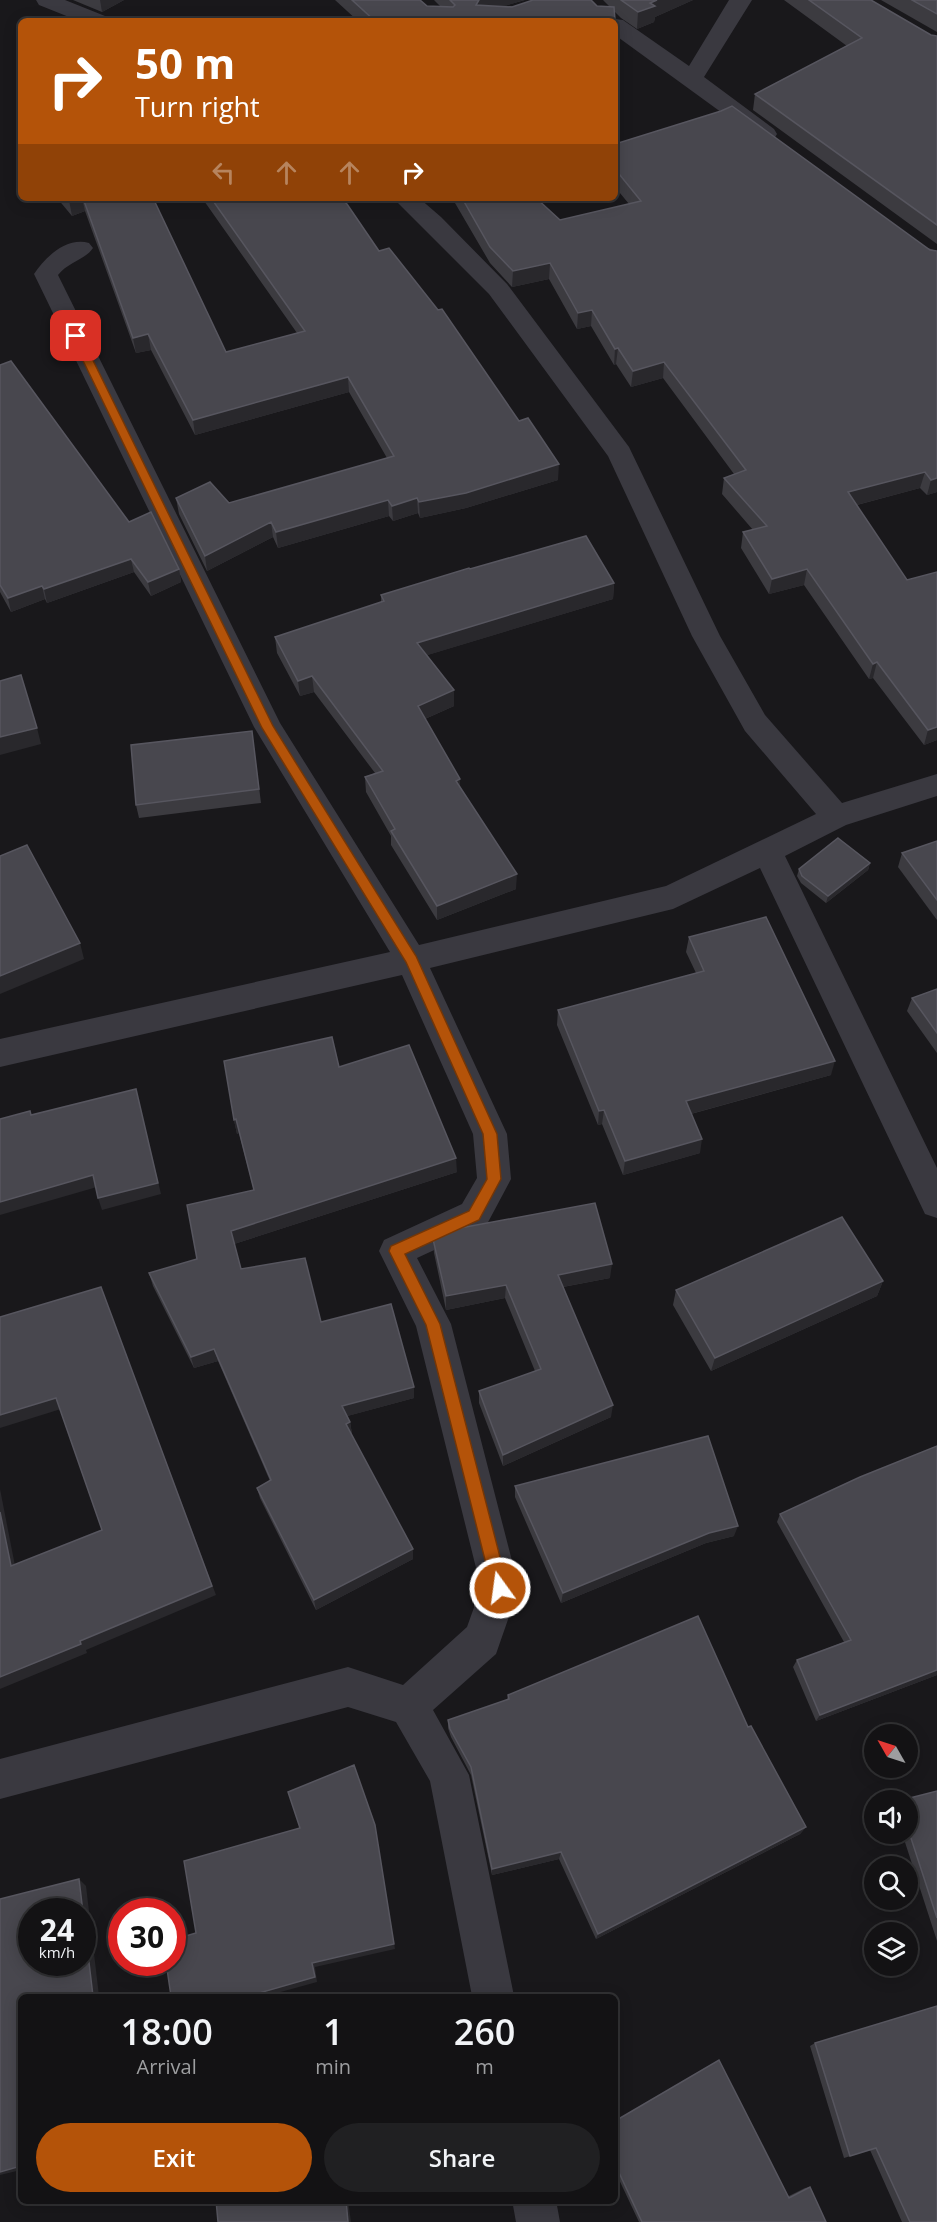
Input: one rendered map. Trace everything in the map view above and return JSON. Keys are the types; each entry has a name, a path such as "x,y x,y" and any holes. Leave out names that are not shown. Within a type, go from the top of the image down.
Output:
{"street":[{"path":"47,0 90,18"},
{"path":"692,79 741,0"},
{"path":"618,26 786,148"},
{"path":"408,201 433,222 498,289 620,453 706,636 755,723 836,817"},
{"path":"81,248 57,260 46,274 268,728 411,960 490,1134 494,1179 474,1215 396,1251 433,1324 500,1588 482,1640 409,1706"},
{"path":"0,1053 411,960 673,897 836,817 937,785"},
{"path":"767,850 937,1203"},
{"path":"0,1779 348,1687 409,1706 449,1775 493,1994"},
{"path":"535,2204 538,2222"}],"building":[{"path":"352,0 420,0 427,6 453,7 455,5 450,0 479,0 476,5 512,7 533,0 591,0 597,6 614,7 615,18 372,18"},
{"path":"621,0 657,0 650,3 655,6 638,12"},
{"path":"809,0 871,0 931,35 937,36 937,225 755,94 862,38"},
{"path":"912,0 937,0 937,14"},
{"path":"732,106 930,250 937,251 937,478 931,480 925,472 848,492 907,580 937,572 937,727 928,730 877,662 873,664 807,569 772,579 743,532 767,526 724,478 746,470 664,362 633,371 618,348 615,349 592,310 578,313 550,263 513,271 490,247 464,201 539,201 560,220 641,201 618,173 618,143"},
{"path":"84,201 154,201 226,352 305,331 213,201 343,201 379,251 389,248 438,310 442,309 519,421 528,418 559,464 466,493 419,502 417,498 392,506 388,500 276,532 271,522 205,556 176,498 210,482 229,503 394,456 348,377 193,420 148,334 133,338"},
{"path":"11,361 129,522 151,512 179,569 148,582 131,559 44,589 42,586 8,598 0,585 0,365"},
{"path":"586,536 614,583 417,643 454,690 418,706 460,779 456,781 517,874 437,906 391,831 395,829 365,777 383,771 312,676 298,681 275,637 384,601 381,595"},
{"path":"21,675 37,728 0,737 0,681"},
{"path":"252,731 259,789 136,805 131,745"},
{"path":"838,838 870,863 828,896 802,876 799,869"},
{"path":"937,841 937,900 902,853"},
{"path":"27,845 80,943 0,976 0,856"},
{"path":"766,917 835,1061 686,1101 702,1139 625,1161 604,1110 599,1111 558,1010 704,971 689,937"},
{"path":"937,989 937,1033 912,998"},
{"path":"332,1037 339,1067 409,1045 456,1158 231,1231 241,1269 305,1258 321,1322 391,1304 414,1387 342,1406 350,1422 346,1424 413,1549 314,1600 257,1488 271,1480 214,1349 191,1357 149,1273 197,1259 187,1205 254,1190 236,1119 234,1120 224,1061"},
{"path":"136,1089 158,1183 98,1198 93,1175 0,1202 0,1119 30,1111 31,1115"},
{"path":"595,1203 612,1264 558,1275 613,1405 503,1455 479,1391 541,1369 506,1285 446,1296 433,1239 455,1229"},
{"path":"842,1217 883,1281 715,1358 676,1290"},
{"path":"101,1287 212,1586 0,1677 0,1512 11,1566 102,1530 56,1398 0,1415 0,1317"},
{"path":"708,1436 738,1526 709,1533 563,1593 515,1486"},
{"path":"937,1446 937,1670 820,1715 797,1660 851,1640 780,1514 860,1477"},
{"path":"698,1616 748,1727 751,1726 806,1827 598,1934 561,1852 492,1869 471,1767 450,1729 448,1720 509,1699 508,1695"},
{"path":"354,1765 375,1825 394,1944 312,1963 315,1977 256,1994 171,1994 168,1976 186,1976 186,1936 196,1933 184,1861 300,1828 288,1792"},
{"path":"937,1791 937,1918 913,1844 918,1844 918,1796"},
{"path":"79,1879 81,1898 18,1898 18,1976 91,1976 93,1994 18,1994 18,2167 0,2172 0,1899"},
{"path":"937,2006 937,2222 910,2222 876,2148 850,2156 815,2043"},
{"path":"719,2060 789,2198 810,2187 826,2222 642,2222 618,2170 618,2119"},
{"path":"216,2204 346,2204 348,2222 218,2222"}],"route":[{"path":"76,336 268,728 411,960 490,1134 494,1179 474,1215 396,1251 433,1324 500,1588"}]}
